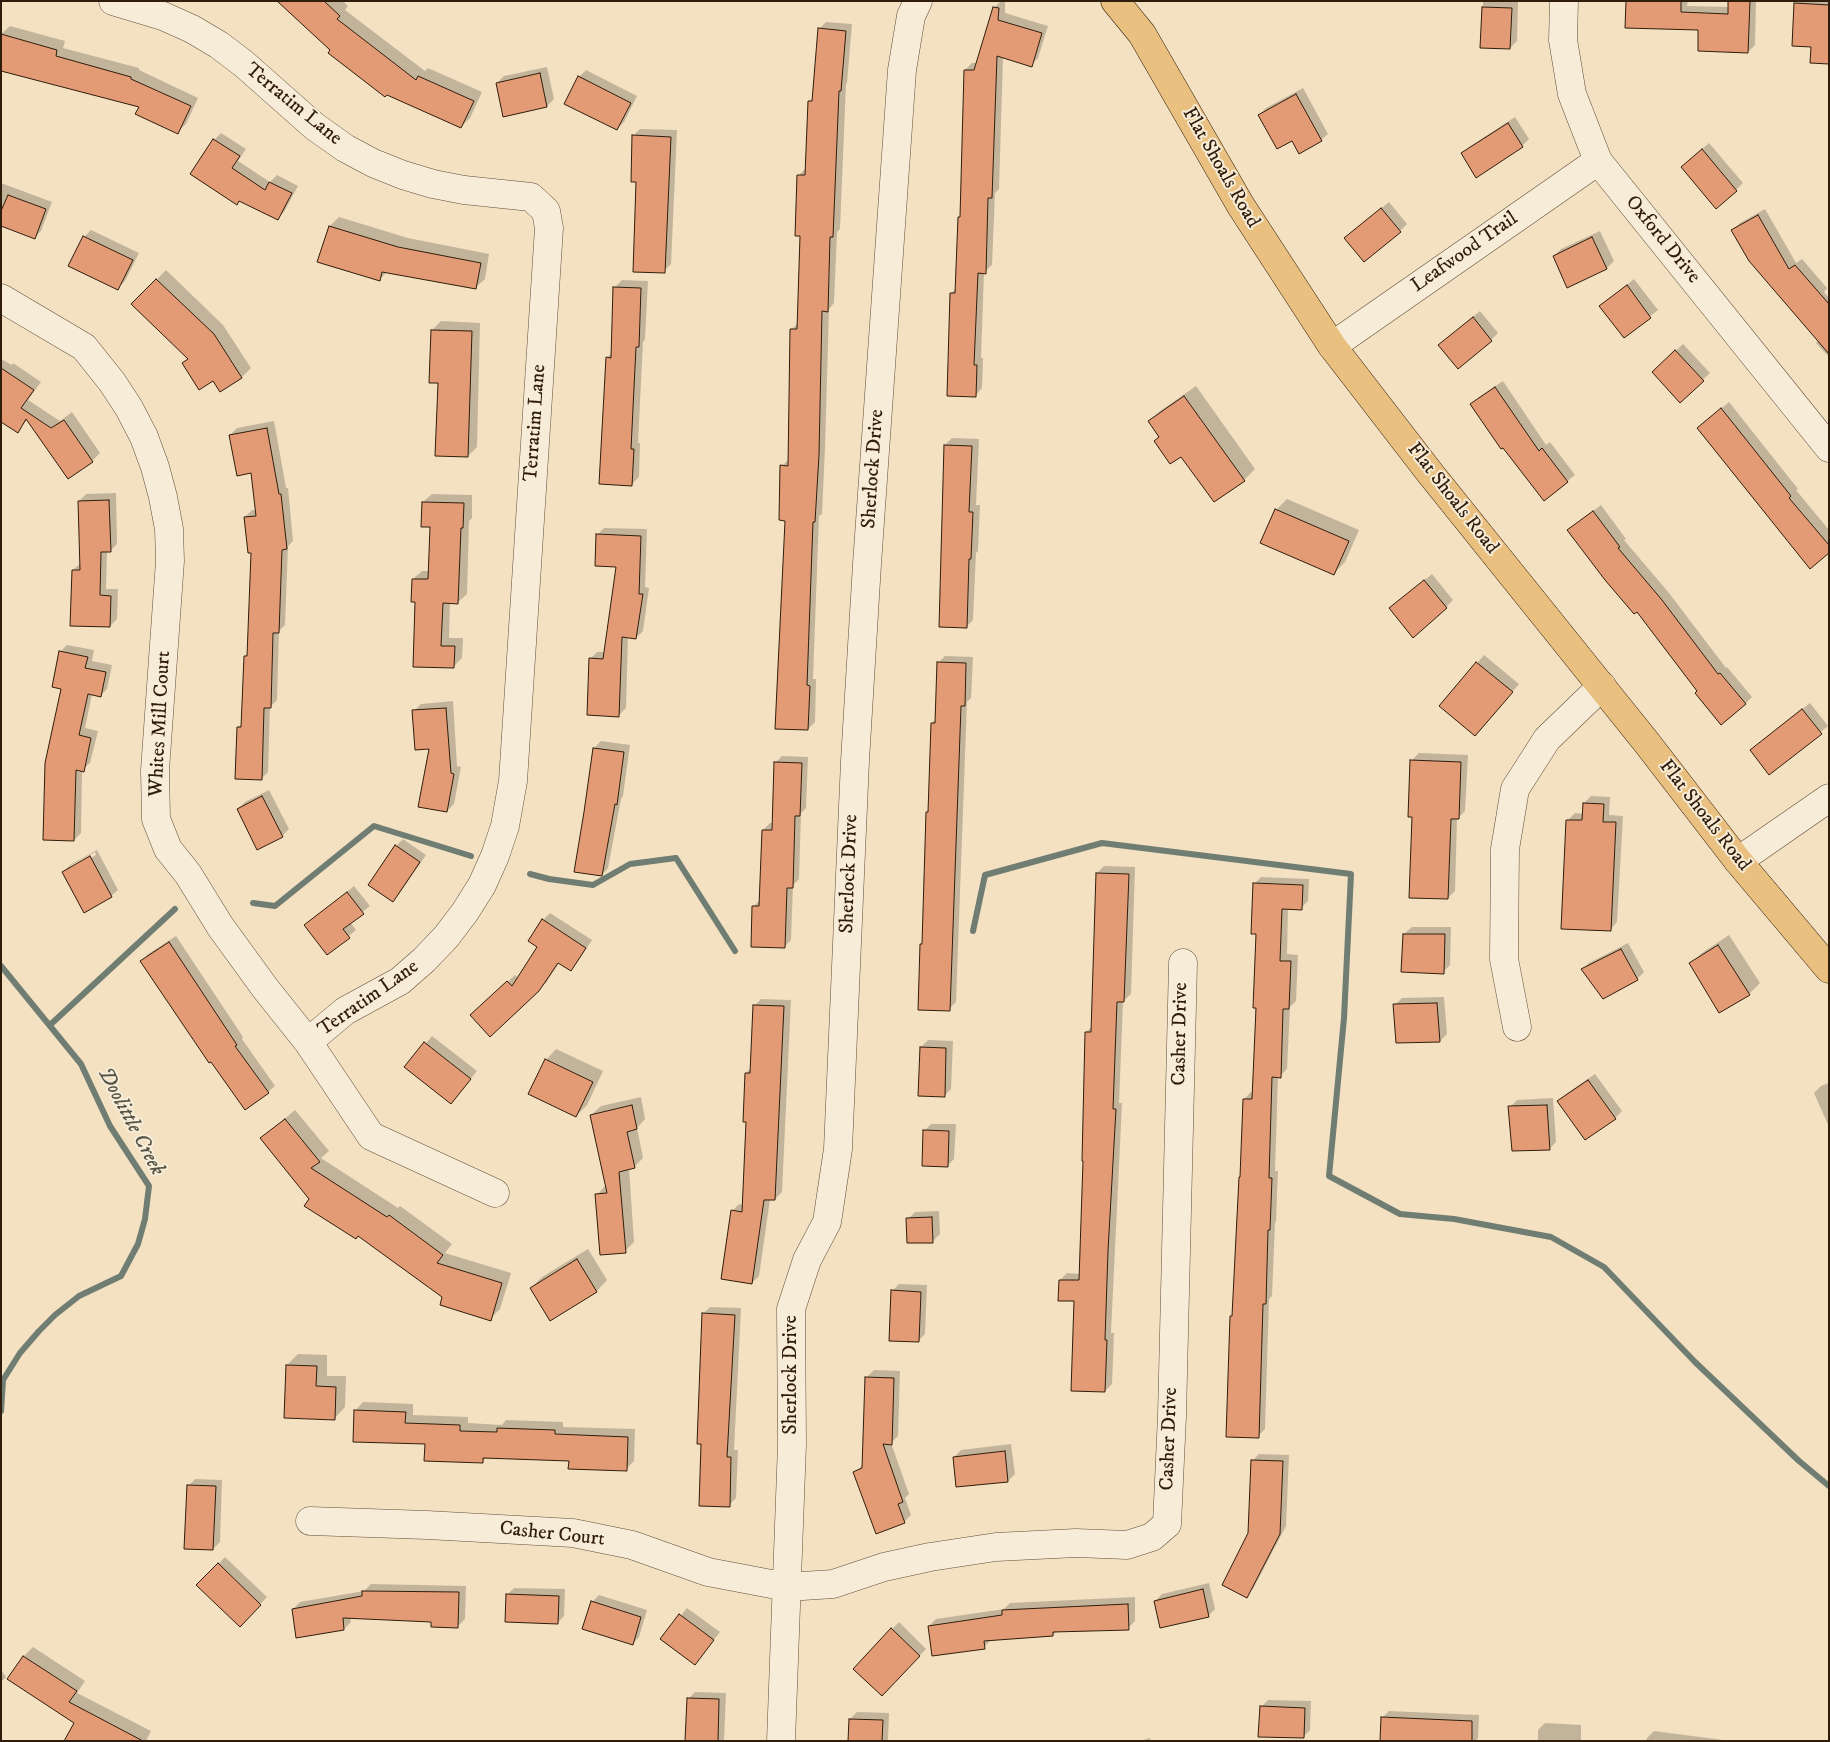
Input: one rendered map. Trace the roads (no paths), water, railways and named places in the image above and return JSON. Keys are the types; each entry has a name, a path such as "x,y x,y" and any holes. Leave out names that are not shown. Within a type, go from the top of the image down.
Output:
{"main road":[{"name":"Flat Shoals Road","path":"1115,1 1142,34 1241,206 1332,346 1430,473 1602,686 1738,861 1829,969"}],"street":[{"name":"Terratim Lane","path":"113,1 163,16 192,29 219,45 244,64 314,126 345,148 373,163 433,184 464,190 531,198 546,211 548,228 513,781 505,826 495,856 482,885 446,937 424,960 400,980 345,1011 308,1042"},
{"name":"Sherlock Drive","path":"781,1741 792,1444 791,1308 807,1260 827,1222 838,1149 855,761 868,554 902,70 912,16 918,1"},
{"name":"Oxford Drive","path":"1564,1 1563,40 1572,94 1598,161 1829,448"},
{"name":"Leafwood Trail","path":"1332,346 1598,161"},
{"name":"Whites Mill Court","path":"1,298 84,347 130,408 155,466 169,529 170,560 155,770 156,819 168,849 188,874 220,926 265,988 308,1042 371,1136 495,1193"},
{"path":"1517,1027 1504,959 1505,849 1515,789 1547,740 1602,686"},
{"path":"1738,861 1829,798"},
{"name":"Casher Drive","path":"787,1587 833,1584 884,1567 930,1557 996,1547 1076,1543 1127,1544 1152,1537 1167,1524 1172,1416 1183,963"},
{"name":"Casher Court","path":"310,1521 418,1524 572,1533 632,1545 708,1572 787,1587"}],"waterway":[{"path":"253,903 275,906 374,826 471,856"},
{"path":"973,931 985,875 1102,843 1351,874 1344,1018 1329,1176 1400,1214 1454,1219 1551,1237 1604,1267 1695,1362 1799,1461 1829,1486"},
{"path":"530,874 549,879 593,885 630,864 676,858 735,951"},
{"path":"50,1025 175,909"},
{"name":"Doolittle Creek","path":"1,966 81,1064 110,1126 149,1186 145,1219 138,1244 121,1276 79,1296 55,1315 39,1331 20,1353 3,1380 1,1411"}]}
